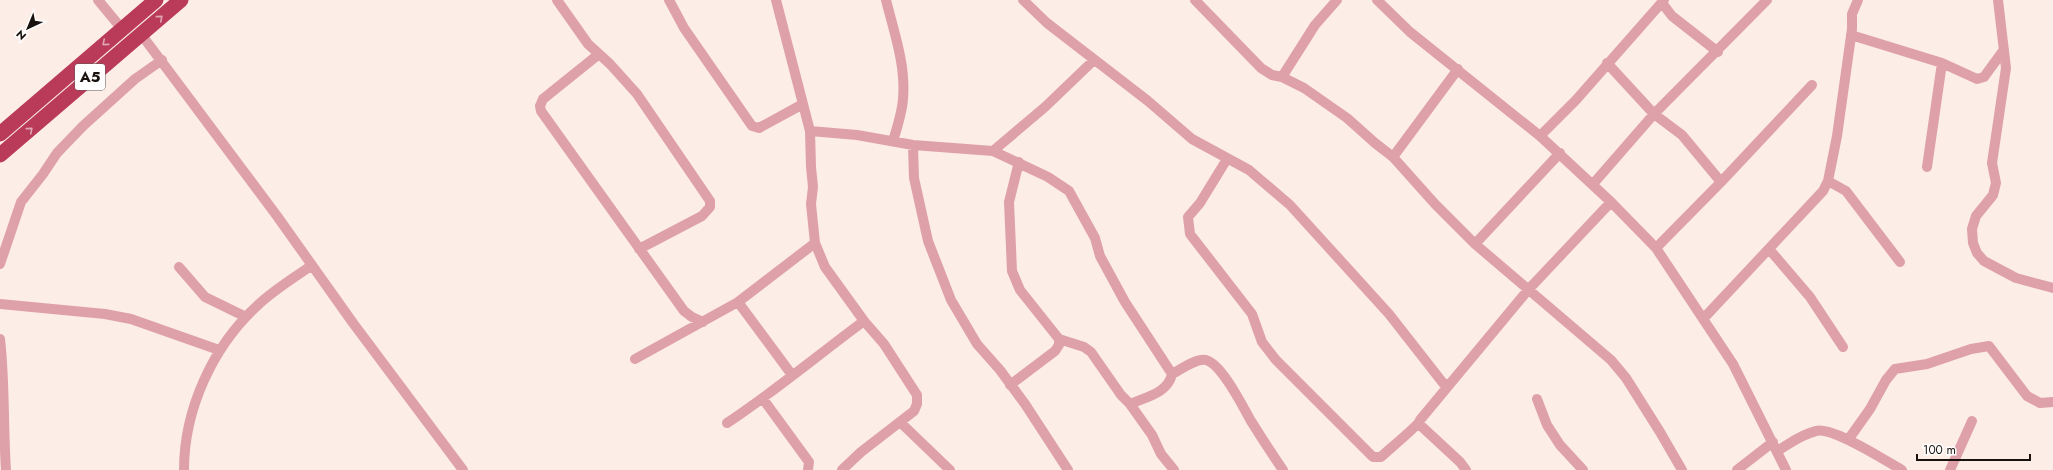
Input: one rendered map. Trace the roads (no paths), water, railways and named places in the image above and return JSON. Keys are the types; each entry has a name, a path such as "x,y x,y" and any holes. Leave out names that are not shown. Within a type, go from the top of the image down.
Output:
{"highway":[{"name":"A5","path":"0,134 156,0"},
{"name":"A5","path":"0,155 181,0"}],"street":[{"path":"98,0 122,28"},
{"path":"557,0 588,44 637,94 710,201 710,207 702,216 640,249"},
{"path":"669,0 684,28 752,126 759,128 803,104"},
{"path":"776,0 810,131 810,167 813,187 812,204 815,243 825,267 864,321 884,344 917,395 917,404 914,411 901,423 861,452 842,470"},
{"path":"886,0 900,54 904,80 903,100 893,141"},
{"path":"1023,0 1047,23 1148,101 1192,139 1249,170 1290,205 1389,314 1443,383 1448,385"},
{"path":"1195,0 1261,68 1272,75 1282,77 1304,88 1347,118 1375,143 1394,157 1435,204 1475,244 1611,360 1626,378 1682,470"},
{"path":"1282,77 1315,25 1337,0"},
{"path":"1377,0 1410,32 1458,69 1560,153 1612,202 1656,248 1733,364 1786,470"},
{"path":"1593,184 1654,114 1718,52 1767,0"},
{"path":"1703,319 1823,191 1828,181 1837,136 1851,35 1852,14 1858,0"},
{"path":"1998,0 2006,68 1992,162 1996,183 1993,195 1976,216 1972,228 1973,242 1977,253 1984,260 2016,278 2053,288"},
{"path":"1540,136 1576,100 1662,2 1672,16 1718,52"},
{"path":"141,34 162,60 463,470"},
{"path":"1851,35 1942,63 1977,79 1984,77 2003,51"},
{"path":"599,54 542,99 540,106 546,119 684,311 703,322"},
{"path":"0,264 21,202 57,153 82,126 134,79 162,60"},
{"path":"993,151 1045,107 1094,60"},
{"path":"1607,63 1654,114 1682,135 1721,182"},
{"path":"1927,166 1942,63"},
{"path":"1394,157 1458,69"},
{"path":"1656,248 1812,86"},
{"path":"810,131 857,135 913,145 993,151 1048,177 1069,191 1095,238 1100,256 1125,302 1172,374"},
{"path":"913,145 914,178 928,241 951,300 977,344 1010,385 1068,470"},
{"path":"1475,244 1560,153"},
{"path":"1227,158 1200,203 1188,217 1190,234 1252,314 1262,342 1276,360 1372,457 1380,457 1405,434 1419,424 1420,420 1448,385 1528,290 1612,202"},
{"path":"1019,162 1009,202 1012,271 1020,290 1059,339 1084,347 1091,352 1121,395 1130,404 1152,435 1161,454 1174,470"},
{"path":"1828,181 1846,191 1900,262"},
{"path":"635,359 738,302 815,243"},
{"path":"1769,249 1810,297 1844,347"},
{"path":"184,470 188,428 205,378 220,350 258,304 312,265"},
{"path":"179,267 205,297 246,317"},
{"path":"738,302 792,375"},
{"path":"0,304 112,315 131,319 220,350"},
{"path":"727,423 763,399 792,375 864,321"},
{"path":"0,339 4,373 2,425 6,470"},
{"path":"1010,385 1055,351 1059,345 1059,339"},
{"path":"1848,440 1870,409 1886,380 1896,369 1927,364 1971,349 1989,346 2027,396 2040,402 2053,402"},
{"path":"1130,404 1163,390 1170,381 1172,374 1201,360 1207,360 1215,367 1241,400 1251,420 1283,470"},
{"path":"763,399 809,462 808,470"},
{"path":"1537,399 1547,425 1560,445 1583,470"},
{"path":"1950,470 1972,421"},
{"path":"901,423 950,470"},
{"path":"1419,424 1460,462 1466,470"},
{"path":"1737,470 1775,446 1818,430 1828,432 1848,440 1902,470"}]}
